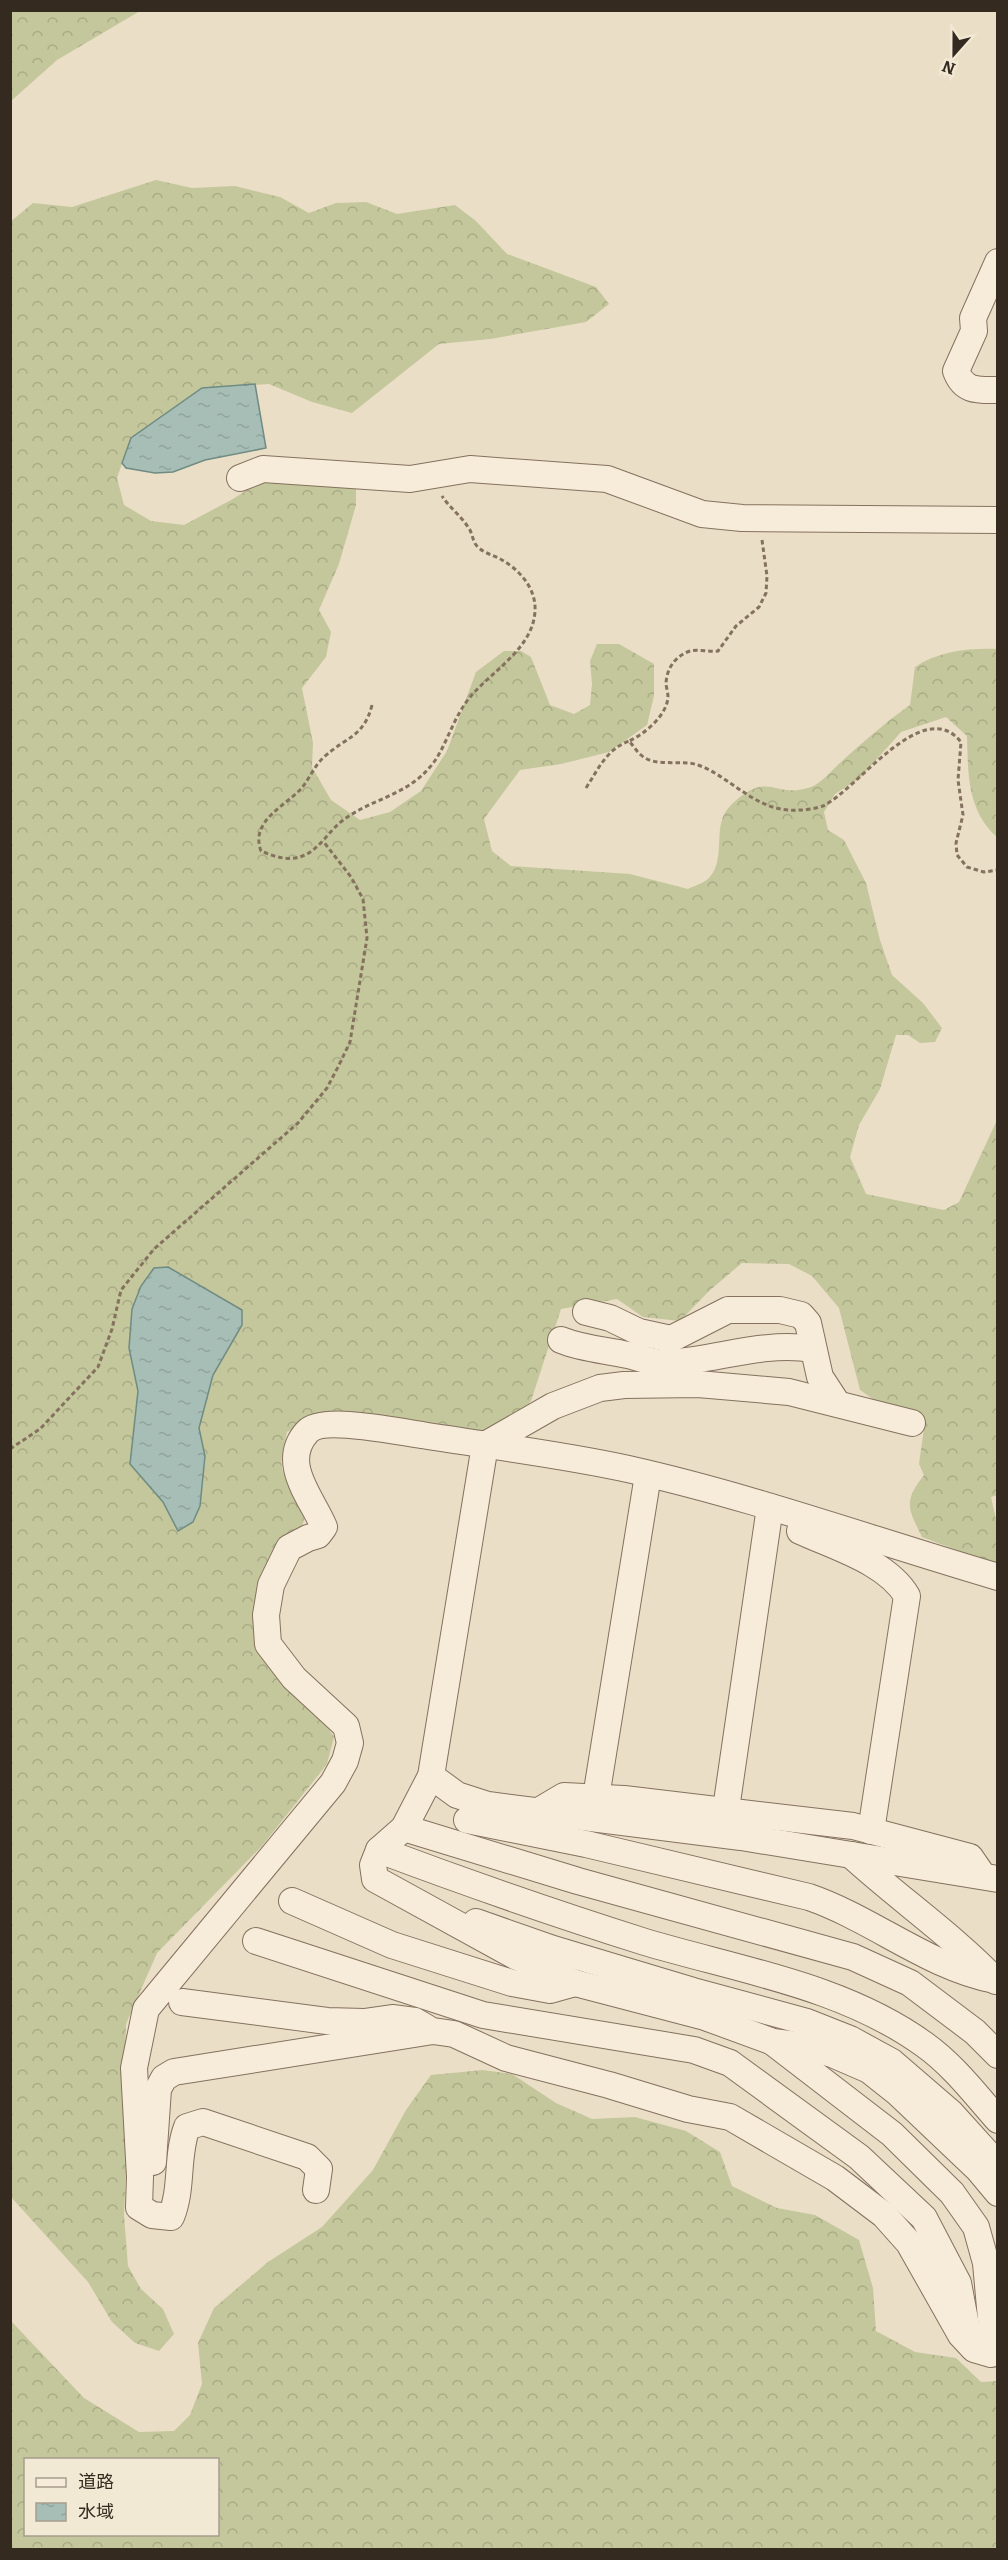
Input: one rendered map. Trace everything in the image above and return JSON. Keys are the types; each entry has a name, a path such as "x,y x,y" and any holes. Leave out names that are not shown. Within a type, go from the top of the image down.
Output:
{"street":[{"path":"998,262 973,318 986,331 956,371 960,382 974,391 998,390"},
{"path":"240,477 263,469 410,479 470,469 607,479 702,514 762,519 998,520"},
{"path":"586,1312 610,1318 639,1332 671,1340 728,1310 780,1310 801,1315 808,1323 820,1377 837,1403"},
{"path":"561,1340 574,1346 629,1355 652,1363 669,1363 781,1346 813,1349"},
{"path":"485,1445 553,1406 600,1388 624,1385 698,1384 789,1392 912,1423"},
{"path":"316,2190 319,2169 307,2157 203,2122 187,2127 181,2142 177,2202 171,2217 152,2215 140,2207 134,2068 146,2009 333,1783 345,1761 350,1743 346,1726 294,1678 268,1644 266,1615 271,1585 289,1548 318,1535 324,1527 298,1476 296,1461 298,1444 309,1430 325,1424 372,1428 627,1469 770,1507 998,1577"},
{"path":"485,1445 431,1776 404,1828 379,1850 373,1865 375,1879 517,1957 575,1983 705,2017 773,2042 805,2046 832,2054 869,2070 898,2093 978,2169 998,2193"},
{"path":"596,1797 648,1475"},
{"path":"726,1809 770,1507"},
{"path":"770,1507 786,1524 879,1568 899,1583 907,1596 871,1831"},
{"path":"431,1776 458,1794 488,1805 741,1838 990,1877"},
{"path":"537,1812 564,1796 596,1797 726,1809 853,1826 970,1857 990,1877"},
{"path":"467,1820 586,1844 809,1898 839,1908 928,1956 971,1975 996,1981"},
{"path":"404,1828 578,1881 853,1957 910,1983 975,2032 998,2055"},
{"path":"379,1850 461,1881 646,1942 787,1980 885,2019 926,2046 963,2080 998,2120"},
{"path":"851,1856 976,1960 996,1981"},
{"path":"292,1901 392,1945 512,1983 550,1990 575,1983"},
{"path":"465,1929 470,1921 479,1922 629,1972 807,2022 850,2039 892,2062 950,2112 998,2165"},
{"path":"256,1941 483,2015 694,2050 730,2063 859,2157 924,2218 958,2283 969,2343"},
{"path":"182,2002 327,2021 364,2022 392,2018 416,2021 433,2031"},
{"path":"140,2177 152,2178 158,2089 164,2078 174,2072 433,2031 454,2034 506,2058 688,2109 730,2117 826,2172 884,2215 909,2243 961,2335 974,2349 991,2354 996,2351 986,2263 976,2227 952,2193 892,2134 773,2042"}],"path":[{"path":"372,705 368,720 357,735 322,758 301,789 261,826 257,840 261,850 275,857 290,859 305,855 339,822 357,810 396,794 432,766 458,712 472,694 524,644 535,607 533,596 521,573 475,545 470,529 437,487 443,473"},
{"path":"586,788 615,746 638,737 662,714 668,697 666,684 668,671 677,658 693,650 718,651 736,626 759,606 766,593 767,576 762,519"},
{"path":"629,741 641,756 652,761 697,765 753,799 774,807 799,811 822,806 910,736 929,729 945,729 954,733 961,742 958,780 963,815 956,843 957,855 967,867 984,872 998,870"},
{"path":"10,1449 40,1429 98,1367 112,1329 121,1290 154,1249 298,1123 327,1088 339,1065 350,1042 367,938 363,899 351,877 322,841"}],"green space":[{"path":"11,10 140,11 57,60 11,101"},
{"path":"156,180 192,188 235,186 280,197 309,213 336,203 366,202 397,214 455,205 476,221 507,254 596,287 609,304 586,322 490,339 439,344 352,413 312,402 269,384 202,388 131,438 117,478 124,505 151,521 184,525 233,499 280,469 356,477 356,505 339,564 319,610 331,632 326,657 302,688 313,743 312,767 331,800 360,820 390,812 421,791 447,751 476,672 504,651 521,651 531,657 550,705 574,714 590,705 592,684 590,661 597,644 619,644 654,664 654,696 647,725 609,752 561,764 520,770 484,819 492,851 511,866 630,874 688,889 707,880 715,870 718,861 721,822 731,805 744,794 763,786 798,790 815,785 875,732 910,705 915,667 944,654 976,649 997,649 997,837 980,815 971,791 967,736 946,717 901,732 860,778 835,794 824,812 828,830 844,840 866,883 880,940 892,975 923,1003 942,1028 935,1042 920,1043 908,1035 896,1035 880,1089 859,1125 850,1157 866,1194 944,1210 959,1202 997,1120 998,1495 991,1497 997,1524 997,1565 922,1537 913,1519 910,1499 924,1475 919,1464 924,1428 909,1415 883,1406 860,1390 839,1308 812,1276 789,1264 742,1263 709,1291 680,1321 643,1317 617,1299 561,1309 531,1401 513,1423 472,1434 323,1415 287,1432 282,1468 301,1501 304,1513 303,1523 301,1532 262,1581 253,1613 254,1635 257,1645 270,1665 318,1714 334,1737 327,1764 262,1846 157,1953 126,2024 124,2111 127,2151 124,2215 128,2266 141,2289 163,2309 174,2334 159,2351 135,2343 112,2322 88,2282 11,2197 10,222 33,203 72,207"},
{"path":"483,2070 512,2074 556,2103 592,2119 635,2117 686,2131 720,2152 732,2186 777,2208 815,2215 859,2240 873,2288 876,2331 915,2352 956,2358 981,2382 997,2381 997,2549 11,2549 11,2321 84,2398 139,2432 174,2431 190,2415 202,2384 198,2343 214,2308 268,2262 322,2227 373,2170 406,2110 431,2075"}],"water":[{"path":"255,384 266,448 205,460 173,472 155,473 126,468 122,463 131,438 202,388"},
{"path":"168,1267 242,1310 242,1325 213,1375 199,1428 205,1456 200,1506 193,1522 178,1531 163,1502 130,1464 138,1391 129,1348 132,1309 141,1286 154,1268"}]}
